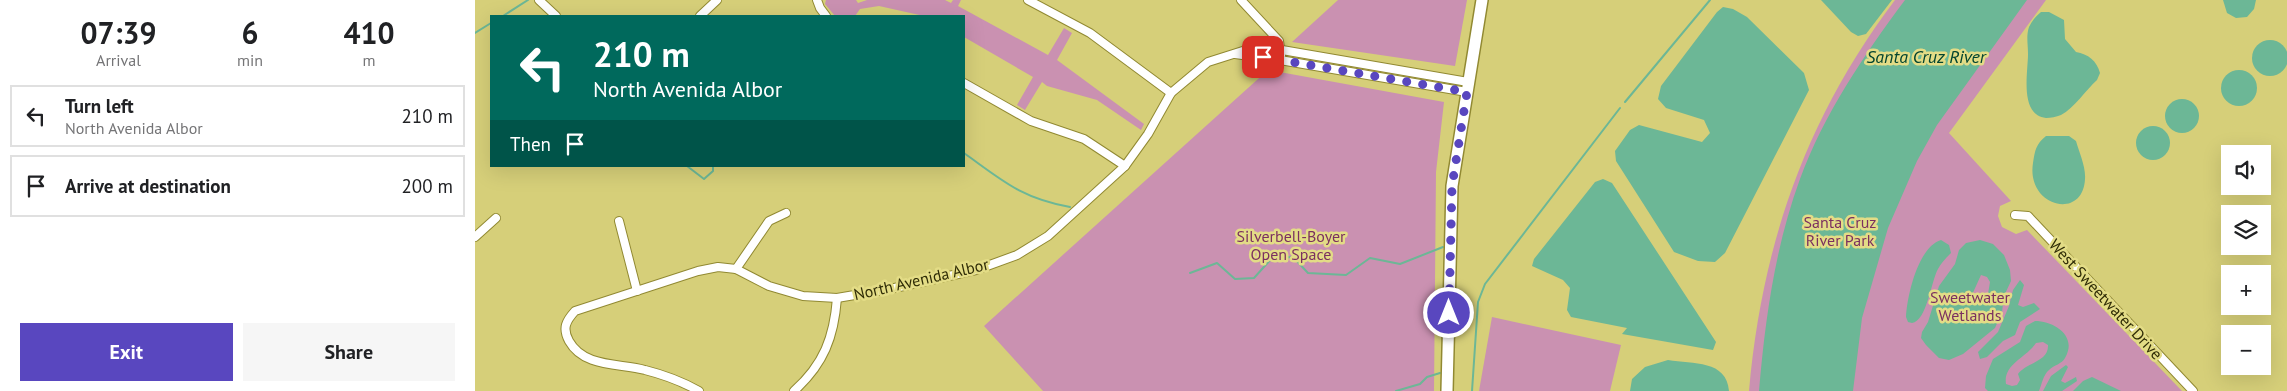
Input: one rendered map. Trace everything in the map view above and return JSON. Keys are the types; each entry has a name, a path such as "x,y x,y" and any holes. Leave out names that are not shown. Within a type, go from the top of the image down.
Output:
{"main road":[{"path":"1447,391 1452,186 1482,0"}],"street":[{"path":"539,0 555,15"},
{"path":"701,15 717,0"},
{"path":"817,0 825,15"},
{"path":"1029,0 1090,33 1171,93"},
{"path":"1241,0 1279,41 1282,50 1280,60"},
{"name":"North Avenida Albor","path":"736,269 769,286 795,293 837,298 890,289 976,270 1017,255 1048,236 1125,166 1148,134 1171,93 1208,62 1249,49 1282,50 1468,87"},
{"name":"North Avenida Albor","path":"1235,54 1468,87"},
{"path":"1326,68 1328,58"},
{"path":"965,84 1031,121 1084,139 1125,166"},
{"path":"699,391 667,376 643,369 607,364 589,358 572,346 565,333 565,322 575,311 698,271 718,268 736,269 769,222 786,213"},
{"name":"West Sweetwater Drive","path":"2015,215 2028,216 2193,391"},
{"path":"475,237 496,218"},
{"path":"619,221 637,291"},
{"path":"794,391 811,374 827,349 835,326 837,298"}],"green space":[{"path":"826,0 856,0 858,3 867,0 945,0 951,3 953,0 961,0 958,6 1048,55 1064,28 1072,33 1057,60 1144,124 1141,130 1097,100 1047,86 1042,82 1025,110 1017,105 1033,77 965,38 965,15 920,15 879,6 860,9 856,15 834,15 825,4"},
{"path":"1338,0 1467,0 1455,66 1292,42"},
{"path":"1895,0 2046,0 1949,133 2011,201 2000,206 1998,216 2002,227 2016,234 2027,230 2182,391 1749,391 1755,337 1765,284 1777,234 1793,185 1813,137 1836,90"},
{"name":"Silverbell-Boyer Open Space","path":"1268,70 1444,102 1436,172 1434,391 1043,391 984,326"},
{"path":"1492,317 1621,345 1610,391 1479,391"}],"water":[{"path":"1821,0 1892,0 1866,34 1858,36 1851,32"},
{"name":"Santa Cruz River","path":"1905,0 2027,0 1937,125 1917,161 1888,228 1862,318 1853,391 1759,391 1764,337 1772,284 1784,231 1800,179 1833,108 1860,64"},
{"path":"2223,0 2256,0 2254,9 2247,17 2236,18 2227,13"},
{"path":"1723,7 1733,9 1747,17 1804,73 1809,90 1725,253 1715,262 1698,261 1674,252 1616,161 1615,151 1630,130 1639,125 1702,142 1710,133 1704,120 1666,108 1658,99 1661,86 1717,12"},
{"path":"2041,12 2049,12 2064,20 2065,39 2076,52 2084,54 2091,59 2097,65 2100,73 2097,80 2071,108 2061,115 2048,118 2037,115 2032,109 2028,101 2027,92 2028,30"},
{"path":"2270,40 2282,46 2288,58 2282,70 2270,76 2258,70 2252,58 2258,46"},
{"path":"2239,70 2246,71 2252,75 2256,81 2256,95 2252,101 2246,105 2239,106 2232,105 2226,101 2222,95 2221,88 2222,81 2226,75 2232,71"},
{"path":"2182,99 2194,104 2199,116 2194,128 2182,133 2170,128 2165,116 2170,104"},
{"path":"2153,126 2165,131 2170,143 2165,155 2153,160 2141,155 2136,143 2141,131"},
{"path":"2046,136 2069,136 2076,141 2082,160 2085,179 2082,192 2075,200 2066,204 2056,203 2046,198 2038,190 2033,178 2035,151"},
{"path":"1603,179 1612,183 1716,342 1713,350 1622,334 1627,328 1571,317 1567,310 1570,288 1563,280 1532,266 1534,259 1595,182"},
{"path":"1941,240 1949,245 1951,253 1935,275 1928,300 1921,315 1917,321 1908,322 1906,317 1907,308 1915,273 1926,252 1933,244"},
{"path":"1980,240 1993,244 2004,255 2010,270 2011,281 2004,296 2002,312 1995,328 1963,354 1949,360 1939,358 1921,338 1939,286 1955,264 1959,250 1966,243","holes":["1981,275 1987,277 1990,282 1988,294 1978,299 1971,297"]},
{"path":"2020,280 2024,285 2018,305 2023,307 2034,303 2040,309 2020,322 2015,335 2003,341 1987,357 1980,359 1978,352 1998,332 2009,306 2013,290"},
{"path":"2035,321 2050,324 2062,331 2068,343 2065,358 2047,372 2039,391 1988,391 1985,388 1986,376 1993,359 2020,342 2026,326","holes":["2043,342 2048,345 2045,355 2018,374 2020,380 2017,385 2006,384 2008,371 2036,343"]},
{"path":"1668,360 1698,363 1715,369 1727,381 1729,391 1630,391 1632,379 1645,367"},
{"path":"2066,365 2068,367 2061,381 2065,383 2076,377 2077,381 2062,391 2043,391 2051,376"},
{"path":"2092,377 2121,391 2073,391 2083,381"}],"waterway":[{"path":"505,15 528,0"},
{"path":"1625,102 1710,0"},
{"path":"475,33 490,24"},
{"path":"1472,391 1478,302 1485,284 1620,108"},
{"path":"965,154 1013,187 1038,199 1070,207"},
{"path":"688,167 704,179 713,171 713,167"},
{"path":"1190,273 1217,263 1235,279 1254,278 1272,258 1293,257 1308,273 1346,275 1370,258 1400,264 1443,247"},
{"path":"1396,391 1420,384 1427,377 1440,373"}],"route":[{"path":"1263,57 1467,92 1456,148 1452,186 1449,313"}],"park label":[{"name":"Santa Cruz River Park","path":"1840,231"},
{"name":"Sweetwater Wetlands","path":"1970,306"}]}
